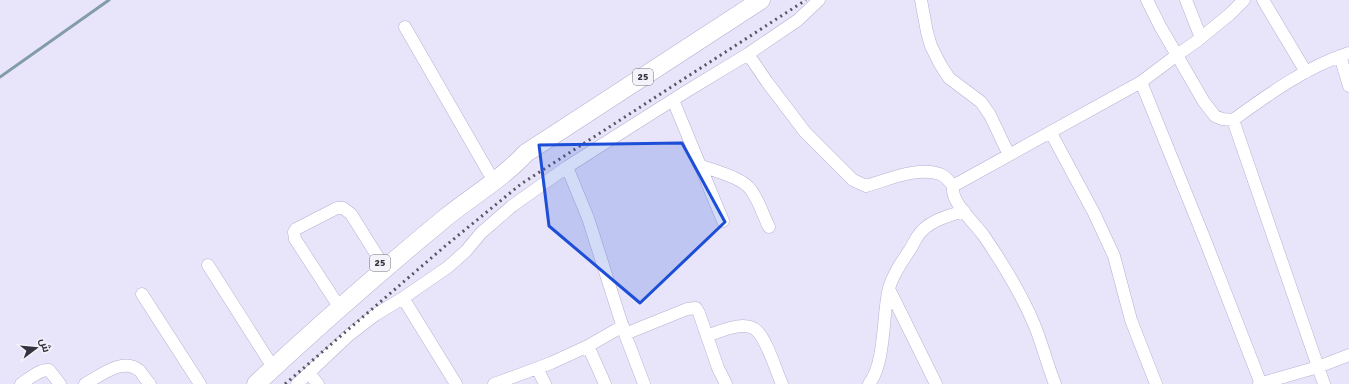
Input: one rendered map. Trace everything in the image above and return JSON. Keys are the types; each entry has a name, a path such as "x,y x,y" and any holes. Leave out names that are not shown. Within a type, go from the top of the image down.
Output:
{"highway":[{"name":"25","path":"256,384 385,269 446,217 516,164 526,154 761,0"},
{"name":"25","path":"242,384 381,262 489,173 511,158 526,154"}],"street":[{"path":"297,384 349,335 375,315 404,298 448,267 466,251 481,233 512,206 567,167 748,54 798,20 820,0"},
{"path":"920,0 931,46 940,64 949,78 981,102 990,115 1009,155"},
{"path":"1147,0 1160,26 1209,109 1215,116 1222,120 1233,120 1272,92 1306,72 1345,54 1349,86"},
{"path":"1186,0 1201,38"},
{"path":"953,186 1142,82 1201,38 1230,14 1244,0"},
{"path":"1263,0 1306,72"},
{"path":"406,27 489,173"},
{"path":"748,54 805,132 853,180 866,186 912,172 943,175 953,186 953,195 964,211 982,232 1005,267 1034,323 1055,384"},
{"path":"1142,82 1260,384 1318,367 1349,355"},
{"path":"673,100 723,221"},
{"path":"1233,120 1324,384"},
{"path":"1051,133 1094,213 1114,256 1131,320 1156,384"},
{"path":"699,165 738,179 751,189 769,227"},
{"path":"567,167 588,218 624,330 644,384"},
{"path":"336,302 295,239 294,232 296,229 339,207 343,208 351,214 381,262"},
{"path":"869,384 874,378 879,361 889,289 894,273 917,237 926,227 947,216 964,211"},
{"path":"208,265 269,361"},
{"path":"889,289 936,384"},
{"path":"142,294 200,384"},
{"path":"404,298 456,384"},
{"path":"494,384 537,368 624,330 691,308 696,308 718,368 726,384"},
{"path":"707,336 742,326 756,330 763,339 782,384"},
{"path":"588,346 605,384"},
{"path":"85,384 118,366 127,366 139,371 150,384"},
{"path":"537,368 545,384"},
{"path":"21,384 47,369 60,384"},
{"path":"309,373 318,384"}],"highlighted area":[{"path":"682,143 725,222 640,303 549,226 539,145"}],"waterway":[{"path":"0,77 109,0"}],"railway":[{"path":"285,384 444,247 521,184 806,0"}]}
